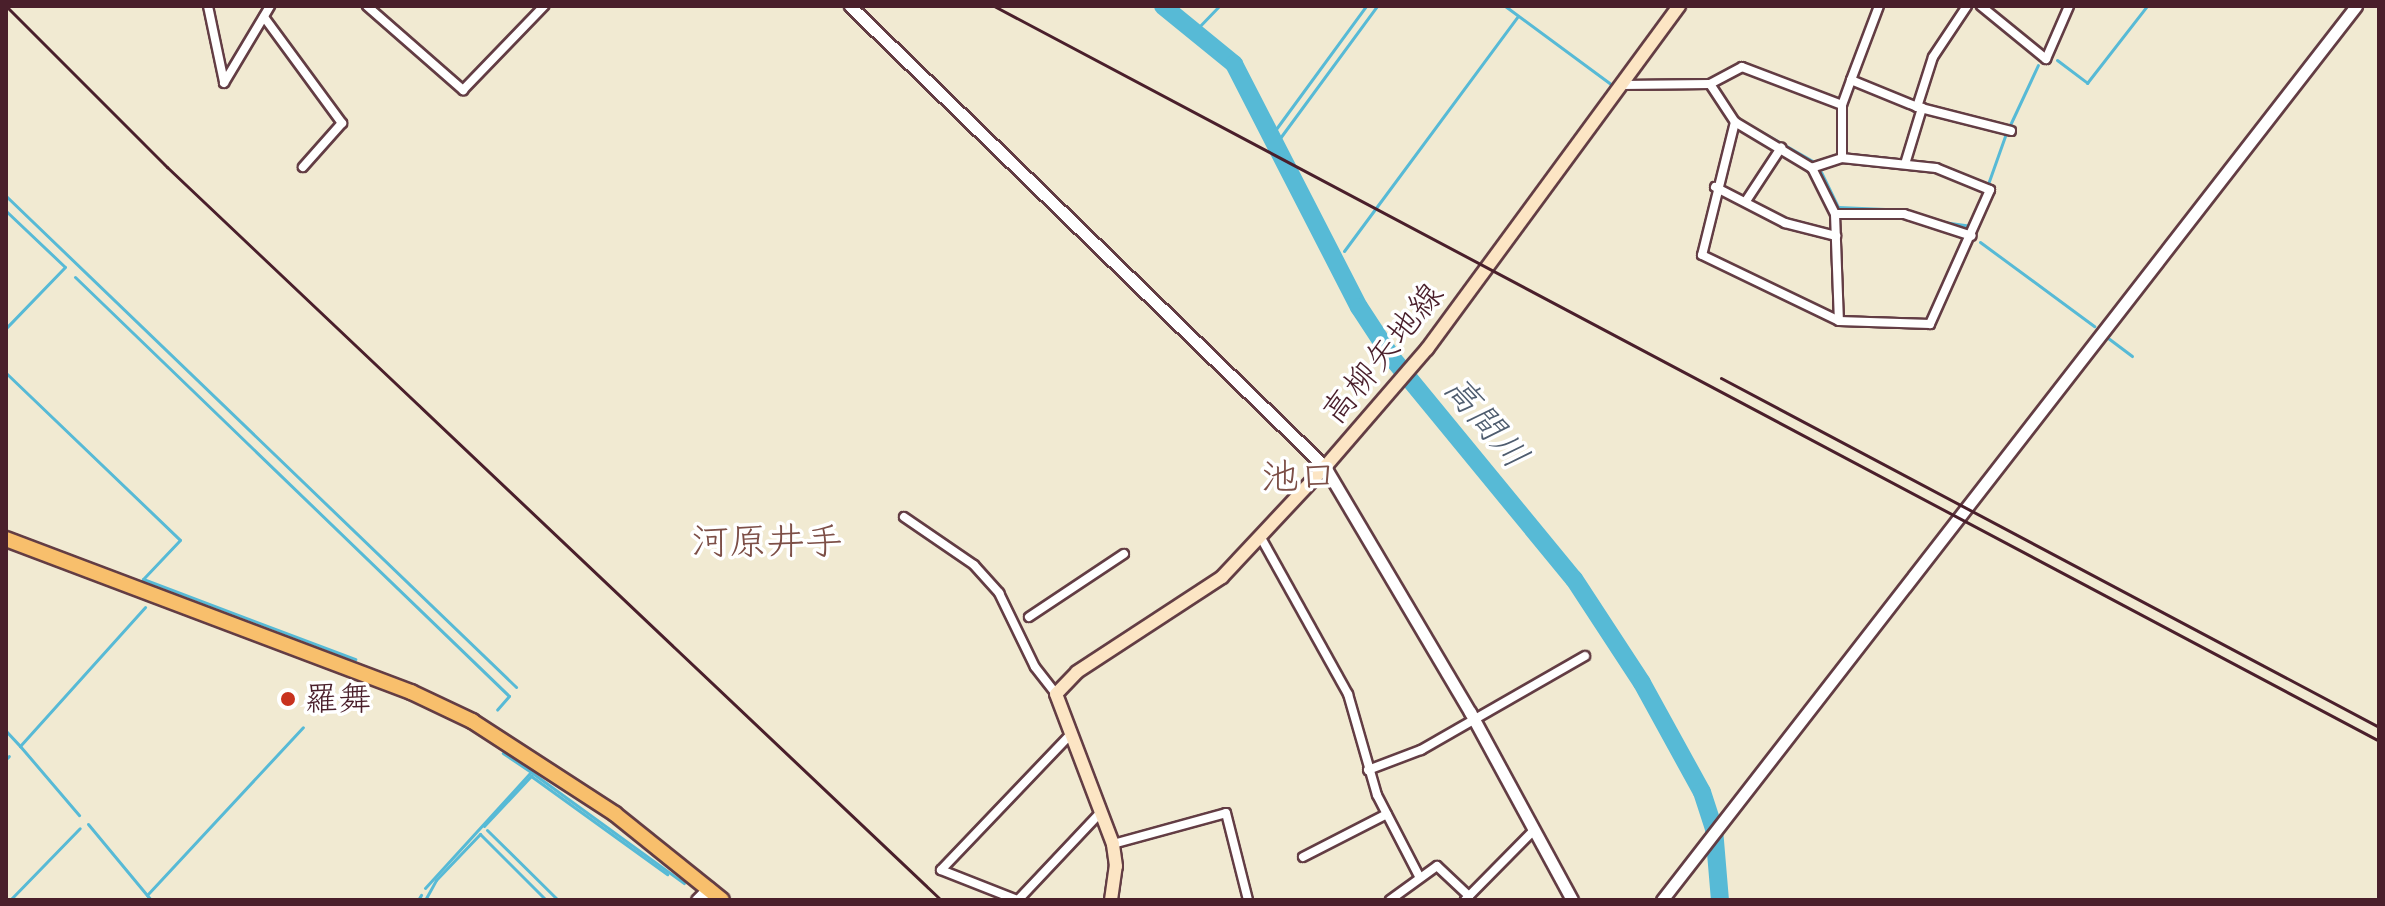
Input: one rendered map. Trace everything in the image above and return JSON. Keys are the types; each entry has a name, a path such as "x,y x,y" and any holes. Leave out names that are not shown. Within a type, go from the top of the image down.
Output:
{"main road":[{"name":"高柳矢地線","path":"1056,694 1077,672 1222,577 1325,467 1427,349 1511,228 1679,6"},
{"path":"6,539 411,692 472,721 615,814 722,900"},
{"path":"1056,694 1113,844 1116,866 1111,900"}],"street":[{"path":"208,6 224,83 270,6"},
{"path":"367,6 463,90 544,6"},
{"path":"850,6 1325,467 1474,720 1572,900"},
{"path":"1842,158 1842,105 1879,6"},
{"path":"1905,164 1933,57 1967,6"},
{"path":"1981,6 2046,59 2069,6"},
{"path":"1662,900 2356,6"},
{"path":"264,17 342,123 303,167"},
{"path":"1622,85 1710,84 1742,67 1842,105"},
{"path":"1851,80 1919,107 2011,131"},
{"path":"1710,84 1735,122 1812,168 1835,214 1839,321"},
{"path":"1735,122 1715,187 1702,255 1839,321 1930,324 1990,190 1936,168 1905,164 1842,158 1812,168"},
{"path":"1746,201 1781,148"},
{"path":"1715,187 1785,223 1836,236"},
{"path":"1835,214 1904,214 1972,236"},
{"path":"904,517 974,565 999,593 1035,667 1056,694"},
{"path":"1260,536 1348,694 1368,770 1420,878"},
{"path":"1029,617 1124,554"},
{"path":"1368,770 1421,750 1585,656"},
{"path":"1070,735 941,870 1017,900 1101,812"},
{"path":"1113,844 1226,813 1248,900"},
{"path":"1303,857 1387,814"},
{"path":"1390,900 1437,866 1467,898 1534,830"},
{"path":"697,900 709,888"}],"waterway":[{"name":"高間川","path":"1163,6 1234,64 1359,307 1393,359 1574,579 1642,683 1702,792 1714,829 1720,900"},
{"path":"1195,31 1219,6"},
{"path":"1276,129 1366,6"},
{"path":"1280,138 1377,6"},
{"path":"1505,6 1612,85"},
{"path":"2045,49 2064,6"},
{"path":"2057,60 2087,83 2147,6"},
{"path":"1344,251 1518,16"},
{"path":"2010,125 2038,65"},
{"path":"1737,118 1814,162"},
{"path":"1988,184 2005,136"},
{"path":"1821,172 1838,207 1885,209"},
{"path":"6,196 516,687"},
{"path":"1892,209 1902,210"},
{"path":"6,211 65,267 6,328"},
{"path":"1936,221 1970,226"},
{"path":"1980,242 2094,326"},
{"path":"75,277 509,696 497,710"},
{"path":"2108,338 2132,356"},
{"path":"6,373 180,540 143,579 355,659"},
{"path":"6,731 20,746 145,607"},
{"path":"147,895 303,727"},
{"path":"20,746 79,815"},
{"path":"425,888 531,772 503,753"},
{"path":"6,759 9,756"},
{"path":"531,772 684,883"},
{"path":"484,826 531,776 667,874"},
{"path":"88,824 151,900"},
{"path":"10,900 80,828"},
{"path":"487,830 558,900"},
{"path":"425,900 436,880 480,834 546,900"},
{"path":"418,900 421,895"}],"railway":[{"path":"6,6 167,167 941,900"},
{"path":"994,6 2379,741"},
{"path":"1721,378 2379,727"}],"place":[{"name":"羅舞","path":"288,699"}],"district":[{"name":"池口","path":"1299,477"},
{"name":"河原井手","path":"767,542"}]}
